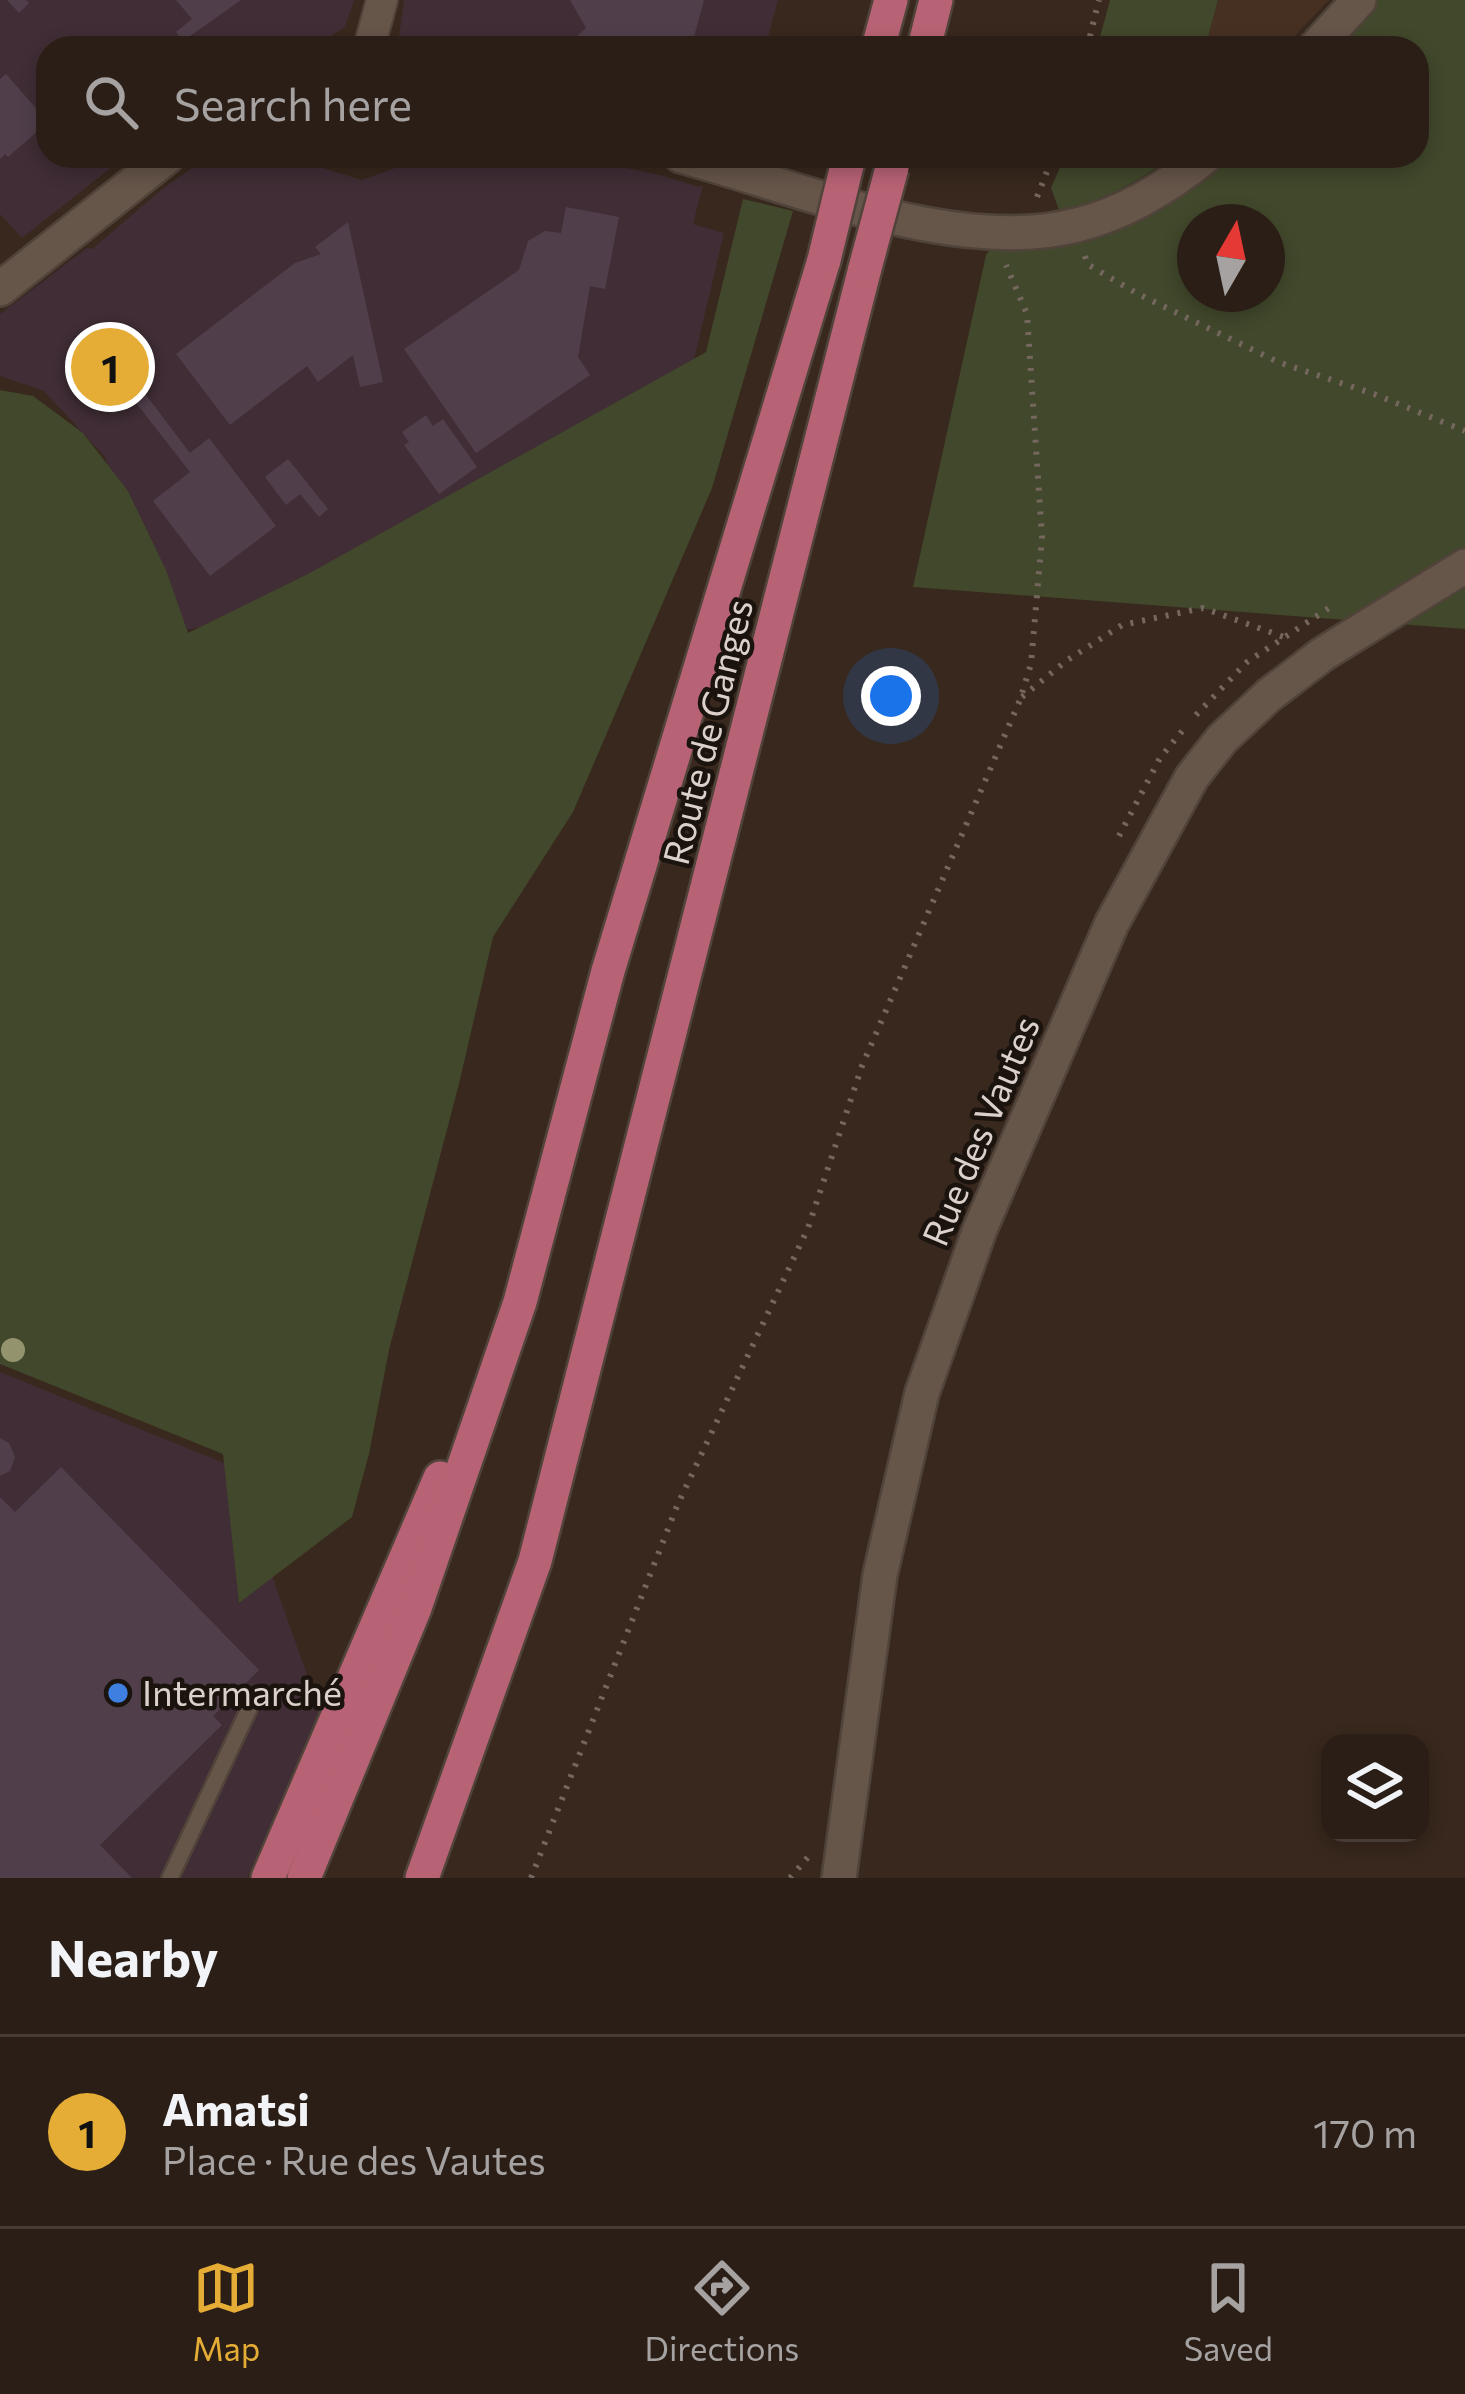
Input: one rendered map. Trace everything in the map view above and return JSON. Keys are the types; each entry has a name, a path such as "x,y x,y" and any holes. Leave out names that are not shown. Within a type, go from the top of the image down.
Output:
{"main road":[{"path":"881,36 891,0"},
{"path":"927,36 936,0"},
{"path":"304,1878 416,1608 520,1302 608,971 824,260 846,168"},
{"name":"Route de Ganges","path":"422,1878 535,1561 892,168"},
{"path":"268,1878 394,1578 520,1302"}],"street":[{"path":"372,36 382,0"},
{"path":"1326,36 1359,0"},
{"path":"0,289 153,168"},
{"path":"721,168 928,224 1018,232 1076,226 1141,201 1189,168"},
{"name":"Rue des Vautes","path":"839,1878 880,1575 922,1394 980,1229 1112,923 1192,777 1222,739 1323,654 1465,566"}],"lane":[{"path":"170,1878 256,1694"}],"path":[{"path":"1090,36 1099,0"},
{"path":"531,1878 676,1506 808,1228 862,1066 1020,700 1031,664 1042,538 1027,314 1003,257 1048,168"},
{"path":"1076,226 1088,263 1138,293 1278,362 1465,431"},
{"path":"1020,700 1066,661 1122,625 1203,608 1284,637"},
{"path":"790,1878 808,1857"}],"shaded area":[{"path":"0,0 354,0 345,27 331,36 36,36 36,168 111,168 22,238 0,214"},
{"path":"404,0 778,0 768,36 399,36"},
{"path":"1218,0 1329,0 1294,36 1208,36"},
{"path":"192,168 325,168 362,180 395,168 626,168 703,185 693,224 724,233 694,360 233,623 177,631 104,456 44,391 0,376 0,314 87,248 92,249"},
{"path":"0,1372 234,1467 320,1712 247,1878 0,1878"}],"green space":[{"path":"1110,0 1218,0 1208,36 1100,36"},
{"path":"1359,0 1465,0 1465,629 913,587 986,255 1002,233 1076,226 1184,168 1429,168 1429,36 1326,36"},
{"path":"1060,168 1156,168 1120,189 1059,210 1051,188"},
{"path":"743,199 793,211 712,488 573,812 493,937 352,1517 239,1603 223,1454 0,1364 0,390 33,396 83,433 128,491 166,570 188,633 308,574 706,352"}],"building":[{"path":"7,0 26,0 29,3 19,13"},
{"path":"176,0 241,0 190,36 179,36 176,32 192,19"},
{"path":"570,0 704,0 694,36 577,36 586,28"},
{"path":"6,74 36,108 36,132 0,159 0,79"},
{"path":"566,207 619,217 605,289 590,286 578,357 590,375 476,453 404,349 519,270 528,241 545,231 561,233"},
{"path":"348,222 383,382 360,387 353,355 318,382 307,366 230,425 176,354 295,263 321,254 315,247"},
{"path":"115,329 155,382 143,391 190,453 209,438 276,526 210,576 153,501 190,472 133,399 113,414 66,351 96,349 105,342 102,336"},
{"path":"426,415 433,426 443,419 477,467 439,494 404,445 409,442 402,432"},
{"path":"288,459 328,509 319,517 300,494 286,505 265,477"},
{"path":"0,1438 9,1443 15,1457 10,1471 0,1476"},
{"name":"Intermarché","path":"61,1467 259,1670 213,1716 222,1725 100,1845 132,1878 0,1878 0,1497 15,1512"}],"place":[{"name":"Amatsi","path":"110,367"},
{"name":"Intermarché","path":"118,1693"}]}
